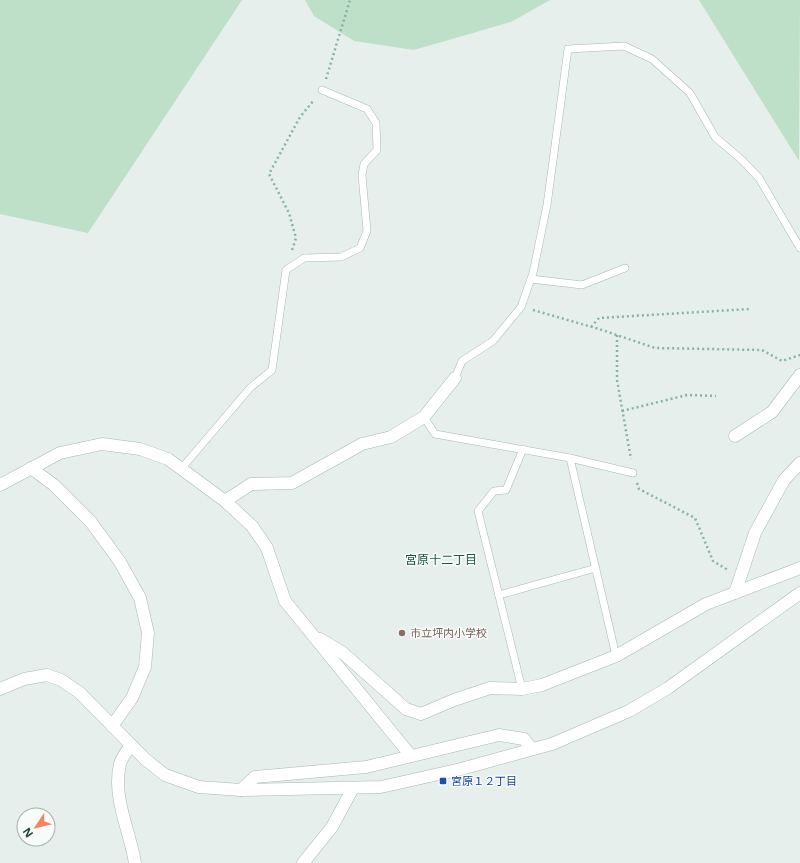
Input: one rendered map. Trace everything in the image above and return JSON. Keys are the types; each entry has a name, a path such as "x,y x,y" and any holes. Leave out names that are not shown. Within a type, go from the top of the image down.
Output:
{"street":[{"path":"735,436 772,412 795,384 800,375"},
{"path":"225,502 251,484 292,483 362,444 391,437 424,417 455,378"},
{"path":"0,485 60,453 102,444 140,449 168,459 225,502 252,526 267,548 273,571 285,601 411,756"},
{"path":"735,593 755,533 784,480 800,463"},
{"path":"32,468 54,485 91,522 120,562 140,598 148,634 145,667 132,698 112,726"},
{"path":"314,636 343,653 406,708 421,714 454,700 490,688 522,689 542,684 616,656 706,604 800,568"},
{"path":"0,689 24,679 46,676 61,680 80,694 145,759 164,775 199,787 241,790 381,787 461,770 552,744 628,711 668,688 800,593"},
{"path":"241,790 254,777 366,767 499,735 524,739 532,750"},
{"path":"131,745 121,762 118,778 119,797 132,844 135,863"},
{"path":"303,863 332,826 353,788"}],"lane":[{"path":"455,378 462,361 493,341 520,307 530,279 547,205 568,49 624,46 652,59 690,93 715,137 742,160 759,178 800,248"},
{"path":"181,469 250,388 272,370 286,270 304,258 341,257 360,248 367,231 362,175 364,164 377,150 376,123 367,109 322,90"},
{"path":"530,279 582,284 625,268"},
{"path":"424,417 435,434 570,458 633,473"},
{"path":"522,689 478,511 494,491 506,490 523,449"},
{"path":"570,458 616,656"},
{"path":"499,595 596,568"}],"path":[{"path":"286,270 296,238 289,213 269,174 300,117 322,90 350,0"},
{"path":"520,307 591,327 655,348 762,350 782,361 800,355"},
{"path":"591,327 599,318 750,309"},
{"path":"617,335 617,380 633,473 639,489 695,518 712,561 740,577"},
{"path":"622,411 687,395 716,396"}],"green space":[{"path":"0,0 242,0 88,233 0,214"},
{"path":"305,0 550,0 511,22 414,50 354,41 314,16"},
{"path":"699,0 800,0 799,161"}],"place":[{"name":"市立坪内小学校","path":"402,633"},
{"name":"宮原１２丁目","path":"443,781"}],"district":[{"name":"宮原十二丁目","path":"441,560"}]}
